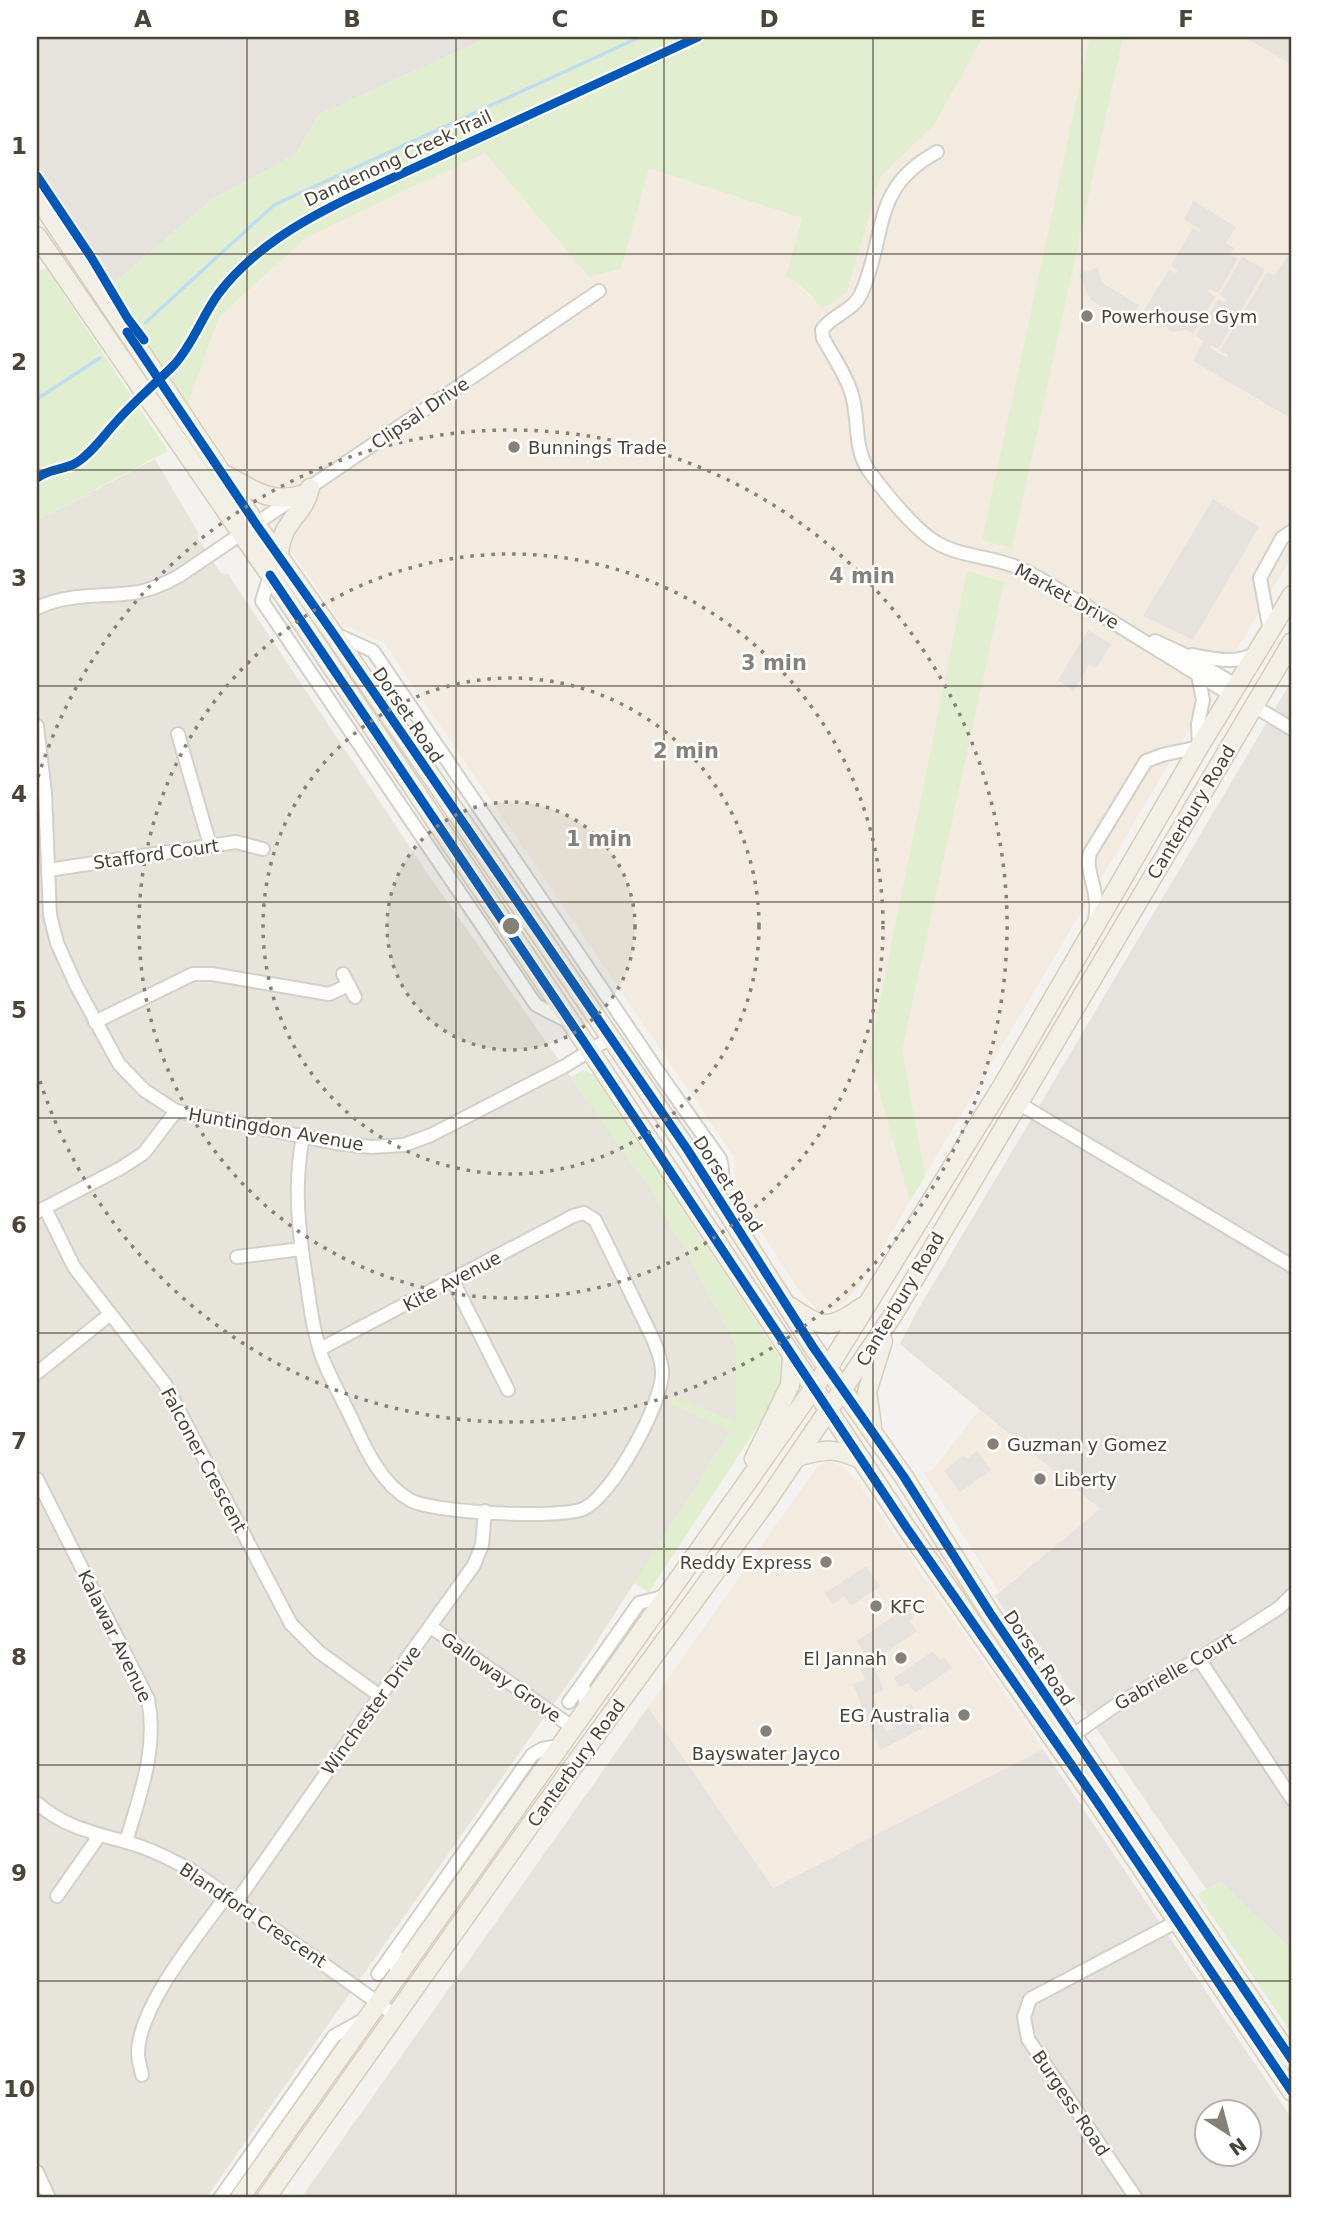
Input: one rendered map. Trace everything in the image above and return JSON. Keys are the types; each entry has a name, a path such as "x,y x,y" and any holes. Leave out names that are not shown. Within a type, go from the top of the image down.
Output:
{"main road":[{"name":"Dorset Road","path":"37,197 223,473 270,575 591,1052 792,1358 1292,2092"},
{"name":"Dorset Road","path":"37,236 248,529 279,555 333,633 717,1194 828,1368 1292,2060"},
{"path":"223,473 262,495 281,499 305,492 308,498 283,531 279,555"},
{"name":"Canterbury Road","path":"240,2198 379,2001 387,1976 572,1727 577,1705 666,1594 828,1368 1004,1083 1199,747 1292,595"},
{"name":"Canterbury Road","path":"266,2198 844,1391 893,1315 1292,642"},
{"path":"1234,690 1254,706"},
{"path":"1075,963 1094,975"},
{"path":"785,1303 816,1324 829,1324 849,1317 867,1304"},
{"path":"873,1432 867,1391 893,1315"},
{"path":"729,1509 790,1385 792,1358"},
{"path":"797,1457 826,1449 837,1450 862,1460"},
{"path":"572,1727 592,1742"},
{"path":"1176,1922 1192,1911"}],"street":[{"name":"Market Drive","path":"937,152 915,166 897,184 889,200 861,294 848,309 822,330 825,342 852,395 863,459 912,522 931,539 951,550 989,558 1023,570 1145,639 1198,675 1234,690"},
{"name":"Clipsal Drive","path":"37,608 68,597 129,593 165,584 599,291"},
{"path":"1270,631 1260,578 1282,538 1292,531"},
{"name":"Dorset Road","path":"333,633 373,651 720,1159 722,1183 717,1194"},
{"name":"Market Drive","path":"1145,639 1181,653 1234,690"},
{"path":"1181,653 1231,661 1257,653"},
{"path":"1090,936 1098,904 1088,863 1094,845 1146,761 1199,747 1198,724 1203,700 1198,675"},
{"path":"1254,706 1292,729"},
{"name":"Huntingdon Avenue","path":"37,726 50,915 63,960 113,1056 132,1079 176,1111 303,1137 387,1147 421,1140 591,1052 610,1038"},
{"path":"178,734 210,845"},
{"name":"Stafford Court","path":"48,870 210,845 245,843 263,849"},
{"path":"514,898 519,867"},
{"path":"95,1022 193,974 212,974 329,994 349,985"},
{"path":"1018,1103 1292,1266"},
{"path":"41,1210 144,1153 176,1111"},
{"path":"303,1137 296,1183 301,1249 309,1303 320,1349 366,1447 380,1472 398,1492 422,1506 485,1511"},
{"name":"Falconer Crescent","path":"41,1210 74,1267 165,1384 291,1624 319,1652 380,1696"},
{"name":"Kite Avenue","path":"320,1349 573,1216 584,1213 596,1220 653,1340 662,1368 662,1384 658,1397 635,1444 594,1503 582,1510 555,1514 485,1511"},
{"path":"237,1257 301,1249"},
{"path":"453,1281 508,1390"},
{"path":"37,1373 109,1315"},
{"name":"Kalawar Avenue","path":"37,1479 148,1699 152,1718 149,1765 127,1842"},
{"name":"Winchester Drive","path":"142,2075 138,2054 143,2028 159,1992 232,1898 474,1565 482,1545 485,1511"},
{"name":"Canterbury Road","path":"577,1705 583,1683 639,1603 666,1594"},
{"name":"Gabrielle Court","path":"1057,1746 1119,1703 1199,1659 1279,1608 1292,1595"},
{"name":"Galloway Grove","path":"431,1627 572,1727"},
{"path":"1199,1659 1292,1800"},
{"name":"Canterbury Road","path":"387,1976 396,1949 532,1755 542,1749 559,1746"},
{"name":"Blandford Crescent","path":"37,1803 60,1820 99,1836 127,1842 164,1856 191,1870 397,2012"},
{"path":"57,1896 99,1836"},
{"name":"Burgess Road","path":"1136,2198 1028,2039 1024,2017 1030,2000 1176,1922"},
{"name":"Canterbury Road","path":"220,2198 334,2036 366,2019"},
{"path":"37,2172 50,2198"}],"shaded area":[{"path":"37,37 489,37 318,115 296,154 211,200 104,292 37,193"},
{"path":"983,37 1244,37 1292,65 1292,556 859,1287 839,1307 819,1312 798,1289 736,1193 734,1157 384,643 342,624 188,403 219,317 307,237 485,153 589,277 621,269 649,167 802,218 786,275 817,302 880,177 934,125"},
{"path":"1244,37 1292,37 1292,65"},
{"path":"1194,201 1236,227 1226,243 1234,248 1230,254 1238,259 1218,293 1210,289 1208,292 1215,297 1193,334 1185,330 1172,332 1143,312 1169,270 1175,273 1178,270 1171,265 1193,228 1199,232 1201,230 1184,219"},
{"path":"1242,257 1265,270 1218,349 1211,345 1209,348 1227,358 1228,355 1220,351 1267,272 1274,276 1287,257 1292,260 1292,419 1193,361 1203,341 1196,336 1218,299 1225,302 1227,299 1220,295"},
{"path":"1098,267 1105,285 1139,305 1128,322 1091,300 1088,295 1079,274"},
{"path":"155,459 198,532 198,539 221,573 228,574 425,870 655,1196 736,1344 736,1423 589,1654 206,2198 37,2198 37,520"},
{"path":"1213,499 1259,527 1193,640 1143,616"},
{"path":"1088,630 1111,644 1096,668 1089,664 1074,691 1058,680"},
{"path":"1292,680 1292,1950 1221,1882 1206,1889 1029,1630 1021,1635 995,1596 1100,1509 900,1344"},
{"path":"979,1410 1101,1510 999,1592 923,1472 932,1471"},
{"path":"977,1451 991,1470 960,1492 944,1471 963,1455 967,1459"},
{"path":"828,1461 842,1466 858,1482 1043,1749 773,1888 648,1707 817,1467"},
{"path":"866,1566 880,1586 851,1606 844,1596 833,1604 825,1593"},
{"path":"907,1607 914,1618 910,1621 917,1631 869,1664 873,1664 884,1690 872,1695 886,1732 894,1728 888,1719 911,1703 923,1728 880,1750 853,1684 865,1679 861,1669 868,1666 861,1654 864,1651 857,1641"},
{"path":"933,1651 940,1660 944,1657 952,1668 915,1693 908,1683 900,1687 894,1678"},
{"path":"648,1707 773,1888 1043,1749 1292,2119 1292,2198 301,2198"}],"green space":[{"path":"489,37 983,37 934,125 880,177 847,292 822,309 809,293 786,276 802,218 649,168 621,269 589,277 485,153 307,237 219,317 188,403 104,292 211,200 296,154 318,115"},
{"path":"1090,37 1123,37 1012,548 982,540"},
{"path":"46,268 168,451 37,520 37,272"},
{"path":"967,571 1004,582 902,1050 925,1176 910,1201 869,1055"},
{"path":"583,1070 593,1074 787,1368 779,1394 649,1592 634,1583 731,1431 670,1404 673,1396 736,1422 736,1344 655,1196 571,1077"},
{"path":"1221,1882 1292,1950 1292,2034 1197,1894"}],"waterway":[{"path":"145,323 274,205 640,37"},
{"path":"37,399 100,358"}],"cycle path":[{"name":"Dandenong Creek Trail","path":"37,478 76,463 93,449 181,357 213,302 232,277 279,238 351,197 698,37"},
{"path":"37,176 144,340"},
{"path":"127,332 256,524 687,1149 813,1347 904,1477 990,1613 1292,2060"},
{"path":"270,575 906,1527 1095,1799 1292,2092"}],"place":[{"name":"Powerhouse Gym","path":"1087,316"},
{"name":"Bunnings Trade","path":"514,447"},
{"name":"Guzman y Gomez","path":"993,1444"},
{"name":"Liberty","path":"1040,1479"},
{"name":"Reddy Express","path":"826,1562"},
{"name":"KFC","path":"876,1606"},
{"name":"El Jannah","path":"901,1658"},
{"name":"EG Australia","path":"964,1715"},
{"name":"Bayswater Jayco","path":"766,1731"}]}
